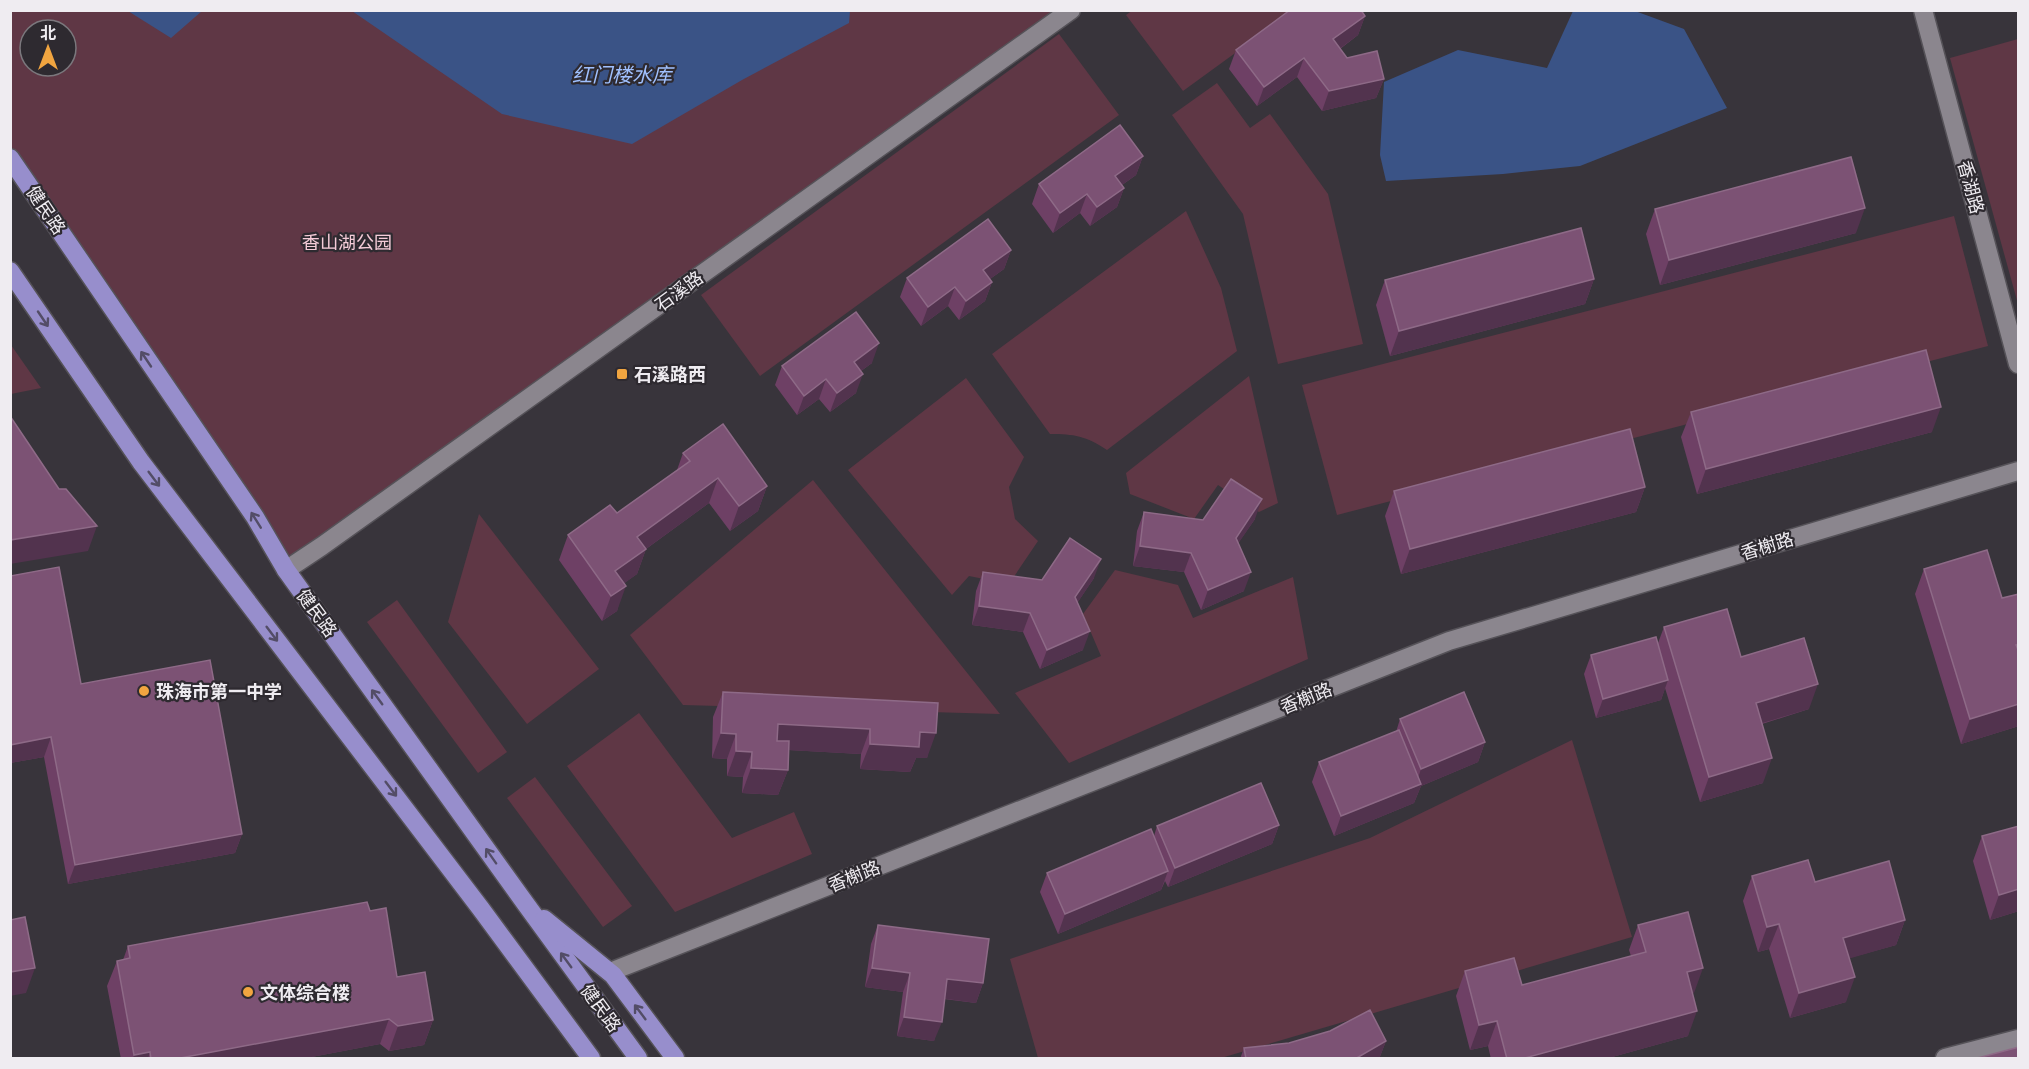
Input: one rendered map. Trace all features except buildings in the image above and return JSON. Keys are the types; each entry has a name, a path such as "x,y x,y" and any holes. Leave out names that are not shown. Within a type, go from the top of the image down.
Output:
{"main road":[{"name":"健民路","path":"10,158 255,518 286,570 638,1059"},
{"path":"10,271 141,462 481,909 591,1059"},
{"path":"525,903 610,972 675,1059"},
{"path":"481,909 533,996 577,1059"}],"street":[{"name":"石溪路","path":"286,570 1071,10"},
{"name":"香湖路","path":"1923,10 2019,364"},
{"name":"香榭路","path":"610,972 1449,641 2019,471"},
{"path":"1946,1059 2019,1039"}],"green space":[{"path":"1133,10 1293,11 1183,91 1126,15"},
{"name":"香山湖公园","path":"10,11 1070,11 286,570 11,158"},
{"path":"1059,34 1119,115 760,376 701,295"},
{"path":"2018,39 2018,304 1950,58"},
{"path":"1217,83 1250,128 1270,114 1328,194 1363,344 1278,364 1243,214 1172,115"},
{"path":"1186,211 1221,288 1237,351 1107,450 1080,437 1050,434 992,354"},
{"path":"1954,216 1988,346 1337,515 1302,385"},
{"path":"11,345 41,388 11,394"},
{"path":"1249,376 1278,503 1259,512 1218,485 1194,519 1130,494 1126,473"},
{"path":"966,378 1024,457 1009,487 1015,519 1038,541 1009,584 969,576 952,595 848,470"},
{"path":"813,480 1000,714 683,705 630,635"},
{"path":"479,514 599,669 527,724 448,622"},
{"path":"1115,570 1178,585 1193,618 1293,577 1308,659 1069,763 1015,693 1101,656 1083,614"},
{"path":"397,600 507,752 478,773 367,622"},
{"path":"639,713 732,838 794,812 812,854 675,912 567,766"},
{"path":"1572,740 1632,937 1221,1058 1038,1058 1010,959 1370,838"},
{"path":"535,777 632,906 603,927 507,798"}],"water":[{"path":"128,11 202,11 171,38"},
{"name":"红门楼水库","path":"352,11 850,11 849,23 742,80 632,144 502,114"},
{"path":"1573,11 1635,11 1684,29 1727,108 1580,166 1503,174 1386,181 1380,155 1384,82 1458,50 1547,68"}],"place":[{"name":"石溪路西","path":"622,374"},
{"name":"珠海市第一中学","path":"144,691"},
{"name":"文体综合楼","path":"248,992"}]}
